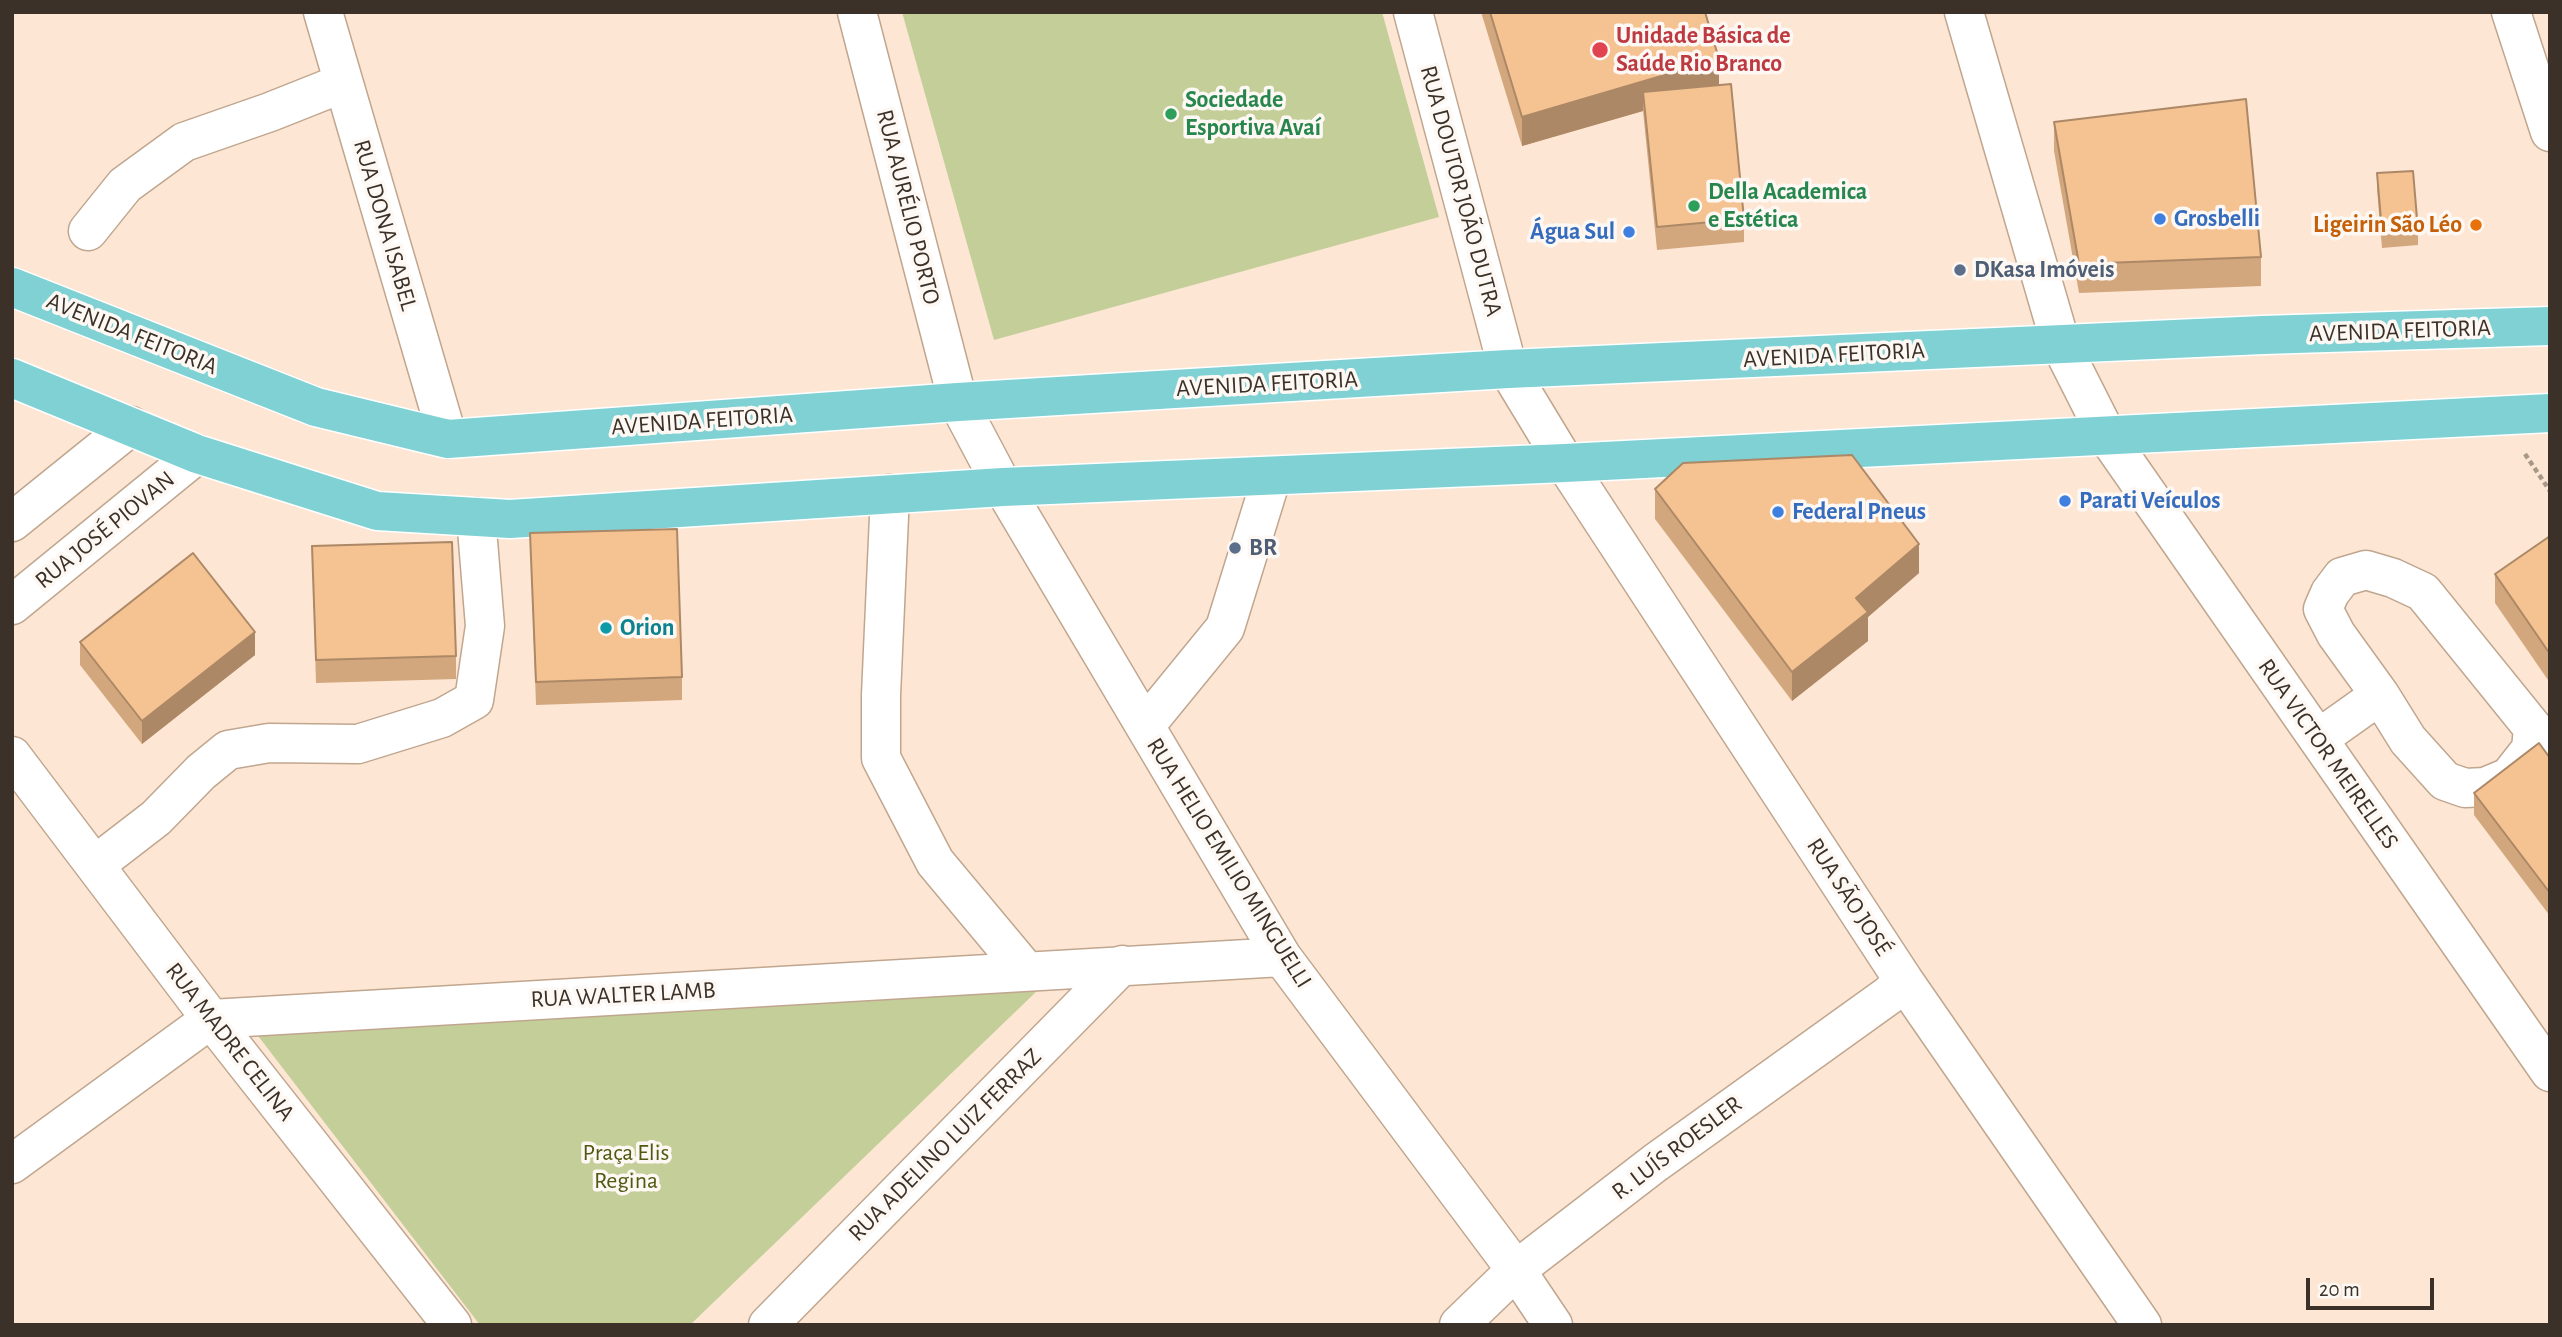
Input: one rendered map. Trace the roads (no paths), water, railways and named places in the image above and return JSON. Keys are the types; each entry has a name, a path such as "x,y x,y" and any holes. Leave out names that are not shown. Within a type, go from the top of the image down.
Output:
{"main road":[{"name":"AVENIDA FEITORIA","path":"12,287 316,407 448,439 958,402 1508,369 2550,326"},
{"path":"12,378 197,454 377,511 510,519 1003,487 1565,463 2550,412"}],"street":[{"name":"RUA DONA ISABEL","path":"323,12 448,439"},
{"name":"RUA AURÉLIO PORTO","path":"858,12 958,402 1003,487"},
{"name":"RUA DOUTOR JOÃO DUTRA","path":"1413,12 1508,369 1565,463"},
{"name":"RUA VICTOR MEIRELLES","path":"1964,12 2061,345 2107,436 2550,1072"},
{"path":"2511,12 2550,132"},
{"path":"88,231 125,185 184,142 270,113 343,83"},
{"path":"12,522 131,426"},
{"name":"RUA JOSÉ PIOVAN","path":"12,605 197,454"},
{"name":"RUA SÃO JOSÉ","path":"1565,463 1904,981 2142,1325"},
{"path":"1145,726 1225,628 1272,476"},
{"name":"RUA HELIO EMILIO MINGUELLI","path":"1003,487 1282,957 1516,1270 1553,1325"},
{"path":"890,494 881,695 881,758 935,862 1026,971"},
{"path":"95,865 156,818 201,772 228,750 269,743 358,744 442,718 474,699 485,626 476,517"},
{"path":"2365,570 2393,578 2423,592 2533,728 2531,749 2510,777 2485,787 2465,788 2445,781 2408,740 2380,695 2336,634 2323,609 2330,593 2342,578 2365,570"},
{"path":"2318,739 2380,695"},
{"name":"RUA MADRE CELINA","path":"12,756 211,1019 452,1325"},
{"name":"RUA WALTER LAMB","path":"211,1019 1282,957"},
{"name":"RUA ADELINO LUIZ FERRAZ","path":"768,1325 1122,965"},
{"name":"R. LUÍS ROESLER","path":"1459,1325 1516,1270 1655,1163 1889,995 1904,981"},
{"path":"12,1164 211,1019"}],"place":[{"name":"Unidade Básica de Saúde Rio Branco","path":"1600,50"},
{"name":"Sociedade Esportiva Avaí","path":"1171,114"},
{"name":"Della Academica e Estética","path":"1694,206"},
{"name":"Grosbelli","path":"2160,219"},
{"name":"Ligeirin São Léo","path":"2476,225"},
{"name":"Água Sul","path":"1629,232"},
{"name":"DKasa Imóveis","path":"1960,270"},
{"name":"Parati Veículos","path":"2065,501"},
{"name":"Federal Pneus","path":"1778,512"},
{"name":"BR","path":"1235,548"},
{"name":"Orion","path":"606,628"}],"park label":[{"name":"Praça Elis Regina","path":"626,1167"}]}
